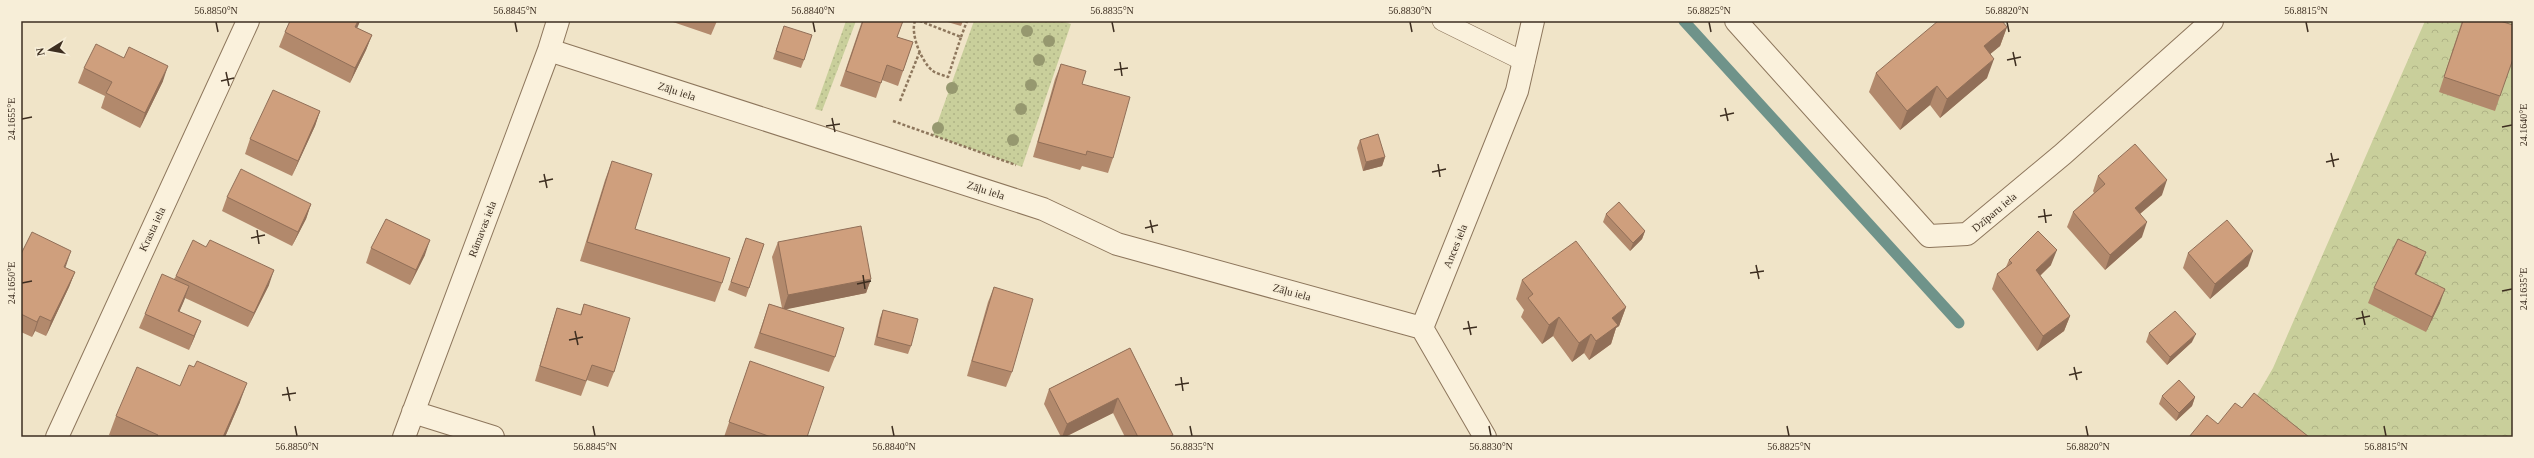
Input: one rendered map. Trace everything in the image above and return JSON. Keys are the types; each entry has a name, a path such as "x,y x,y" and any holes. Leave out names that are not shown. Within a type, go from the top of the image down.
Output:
{"street":[{"name":"Krasta iela","path":"57,437 248,21"},
{"name":"Rāmavas iela","path":"404,437 549,50 558,21"},
{"name":"Ances iela","path":"1422,328 1517,91 1527,53 1533,21"},
{"name":"Dzīparu iela","path":"1736,21 1929,236 1967,234 2063,154 2212,21"},
{"name":"Zāļu iela","path":"549,50 1043,209 1117,244 1422,328"},
{"path":"1422,328 1485,437"},
{"path":"413,412 493,437"}],"lane":[{"path":"1442,21 1527,53"}],"path":[{"path":"915,21 916,39 920,50 932,70 948,77 967,21"},
{"path":"920,21 961,37"},
{"path":"900,101 920,50"},
{"path":"893,121 1016,165"}],"green space":[{"path":"846,21 856,21 822,111 815,109"},
{"path":"974,21 1061,21 1071,24 1022,167 933,135"},
{"path":"2425,21 2513,21 2513,437 2233,437 2273,368"}],"building":[{"path":"290,21 358,21 355,27 372,35 355,68 285,32"},
{"path":"863,21 903,21 897,37 913,42 903,71 887,65 881,83 846,71"},
{"path":"1938,21 2002,21 2007,27 1984,46 1994,59 1947,99 1937,86 1907,111 1876,73"},
{"path":"2463,21 2500,21 2513,25 2513,59 2500,96 2444,77"},
{"path":"784,26 812,35 804,60 776,51"},
{"path":"96,44 124,58 129,47 168,66 145,113 106,93 112,82 84,68"},
{"path":"1061,64 1086,71 1082,84 1130,97 1113,158 1087,151 1086,155 1038,142"},
{"path":"273,90 320,111 298,161 250,139"},
{"path":"1378,134 1385,157 1366,162 1360,140"},
{"path":"2135,144 2167,180 2135,208 2147,222 2110,255 2073,212 2105,184 2098,176"},
{"path":"612,161 652,174 635,229 730,258 722,283 587,242"},
{"path":"241,169 311,204 298,232 227,197"},
{"path":"1619,202 1645,231 1633,243 1606,214"},
{"path":"386,219 430,240 416,270 371,248"},
{"path":"2227,220 2253,251 2215,284 2188,253"},
{"path":"861,226 871,279 788,295 778,242"},
{"path":"2038,231 2057,250 2036,270 2070,316 2043,336 1997,274 2012,263 2009,260"},
{"path":"32,232 71,251 64,267 75,272 51,321 40,316 37,322 21,314 21,254"},
{"path":"746,238 764,244 749,288 731,282"},
{"path":"2398,239 2426,252 2415,274 2445,289 2432,317 2374,288"},
{"path":"193,240 206,247 210,240 274,270 254,313 176,276"},
{"path":"1576,241 1626,307 1612,318 1618,325 1596,341 1591,334 1579,343 1559,317 1549,325 1528,298 1533,294 1522,280"},
{"path":"162,274 189,286 178,311 201,321 194,336 145,314"},
{"path":"994,287 1033,299 1012,372 972,361"},
{"path":"584,304 630,318 614,372 592,365 586,381 540,366 557,308 581,315"},
{"path":"769,304 844,328 835,357 760,333"},
{"path":"883,310 918,319 911,346 877,337"},
{"path":"2175,311 2196,334 2170,357 2149,333"},
{"path":"1130,348 1173,435 1168,437 1138,437 1118,398 1067,424 1049,389"},
{"path":"197,361 247,383 223,437 157,437 158,435 116,416 137,367 180,386 189,365 194,367"},
{"path":"750,361 824,387 807,437 771,437 729,422"},
{"path":"2179,380 2195,397 2179,413 2162,396"},
{"path":"2254,393 2309,437 2189,437 2207,415 2218,424 2235,403 2242,408"}],"waterway":[{"path":"1684,21 1959,323"}]}
